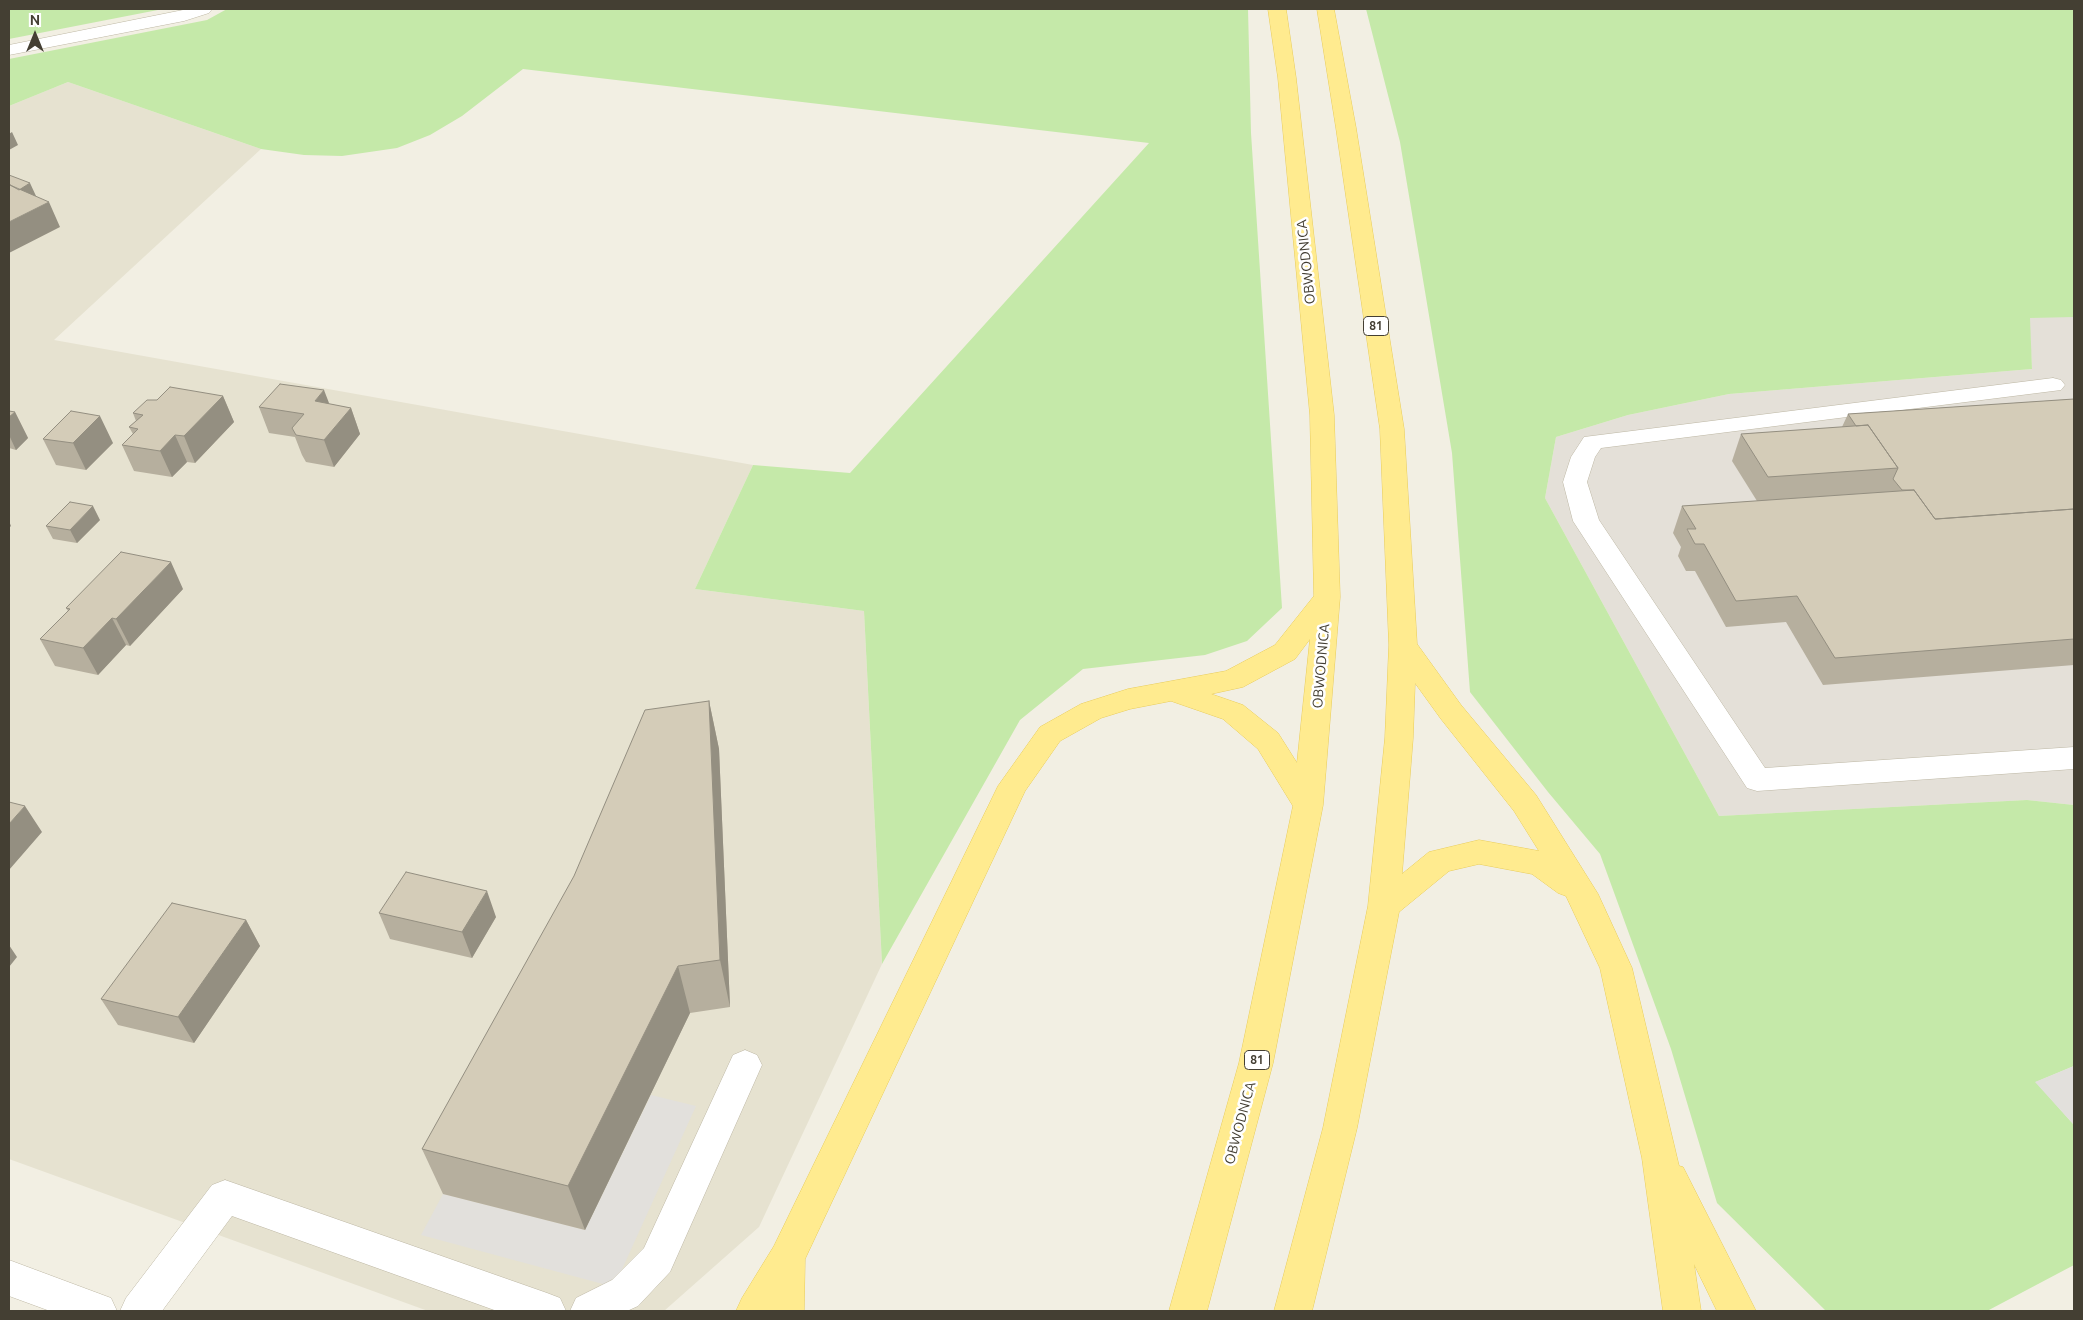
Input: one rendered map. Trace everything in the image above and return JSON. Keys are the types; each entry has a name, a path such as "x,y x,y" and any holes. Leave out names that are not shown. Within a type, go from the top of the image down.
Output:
{"main road":[{"name":"OBWODNICA","path":"1188,1311 1256,1063 1308,805 1327,597 1322,415 1287,78 1277,9"},
{"name":"81","path":"1293,1311 1340,1128 1384,906 1399,738 1403,645 1392,430 1346,128 1325,9"},
{"path":"755,1311 787,1258 1013,786 1050,734 1091,711 1128,699 1233,680 1285,652 1327,597"},
{"path":"1403,645 1451,712 1525,803 1582,894 1616,968 1660,1158 1682,1311"},
{"path":"1175,692 1233,712 1268,741 1308,805"},
{"path":"1384,906 1440,861 1480,852 1540,862 1582,894"},
{"path":"1660,1158 1737,1311"},
{"path":"785,1311 787,1258"}],"street":[{"path":"9,50 184,16 203,9"},
{"path":"2053,384 1593,442 1583,457 1576,482 1586,521 1757,780 2074,758"},
{"path":"589,1311 625,1294 657,1260 745,1065"},
{"path":"139,1311 225,1197 547,1311"},
{"path":"9,1278 98,1311"}],"shaded area":[{"path":"68,82 261,149 54,340 753,465 695,589 864,611 882,964 759,1227 664,1311 428,1311 9,1159 9,106"},
{"path":"2029,317 2074,317 2074,805 2027,800 1719,816 1545,498 1556,437 1628,415 1729,394 2032,369"},
{"path":"2074,1066 2074,1125 2035,1082"},
{"path":"651,1095 696,1106 614,1287 421,1235 443,1194 585,1230"}],"green space":[{"path":"9,9 163,9 9,39"},
{"path":"227,9 1248,9 1251,133 1282,608 1247,641 1205,655 1083,669 1020,720 882,964 864,611 695,589 753,465 850,473 1149,143 523,69 462,116 430,135 397,148 342,156 304,155 261,149 68,82 9,106 9,59 207,20"},
{"path":"1366,9 2074,9 2074,317 2030,318 2032,369 1729,394 1628,415 1556,437 1545,498 1719,816 2027,800 2074,805 2074,1066 2036,1082 2074,1125 2074,1265 1987,1311 1826,1311 1717,1203 1671,1049 1600,854 1548,792 1470,692 1452,453 1400,142"}],"building":[{"path":"9,175 30,183 19,190 9,186"},
{"path":"10,185 49,202 9,222"},
{"path":"280,384 324,390 315,401 351,408 324,440 296,435 292,428 304,414 259,407"},
{"path":"170,387 223,396 184,436 175,435 160,451 122,445 138,429 129,427 143,415 133,413 147,400 157,400"},
{"path":"2074,399 2074,509 1937,519 1935,519 1914,490 1902,490 1893,479 1898,468 1868,425 1856,426 1848,414"},
{"path":"9,411 15,412 9,417"},
{"path":"71,411 100,416 73,443 43,439"},
{"path":"1868,425 1898,468 1768,477 1741,434"},
{"path":"1914,490 1935,519 2074,509 2074,639 1835,658 1797,596 1736,601 1704,544 1695,544 1687,529 1696,529 1682,506"},
{"path":"70,502 93,506 70,530 46,526"},
{"path":"121,552 171,562 116,619 112,618 83,648 40,639 70,609 66,608"},
{"path":"709,701 720,960 678,966 568,1186 422,1149 574,876 645,710"},
{"path":"9,802 25,806 9,824"},
{"path":"406,872 487,891 462,932 379,913"},
{"path":"172,903 246,920 178,1017 101,999"}]}
